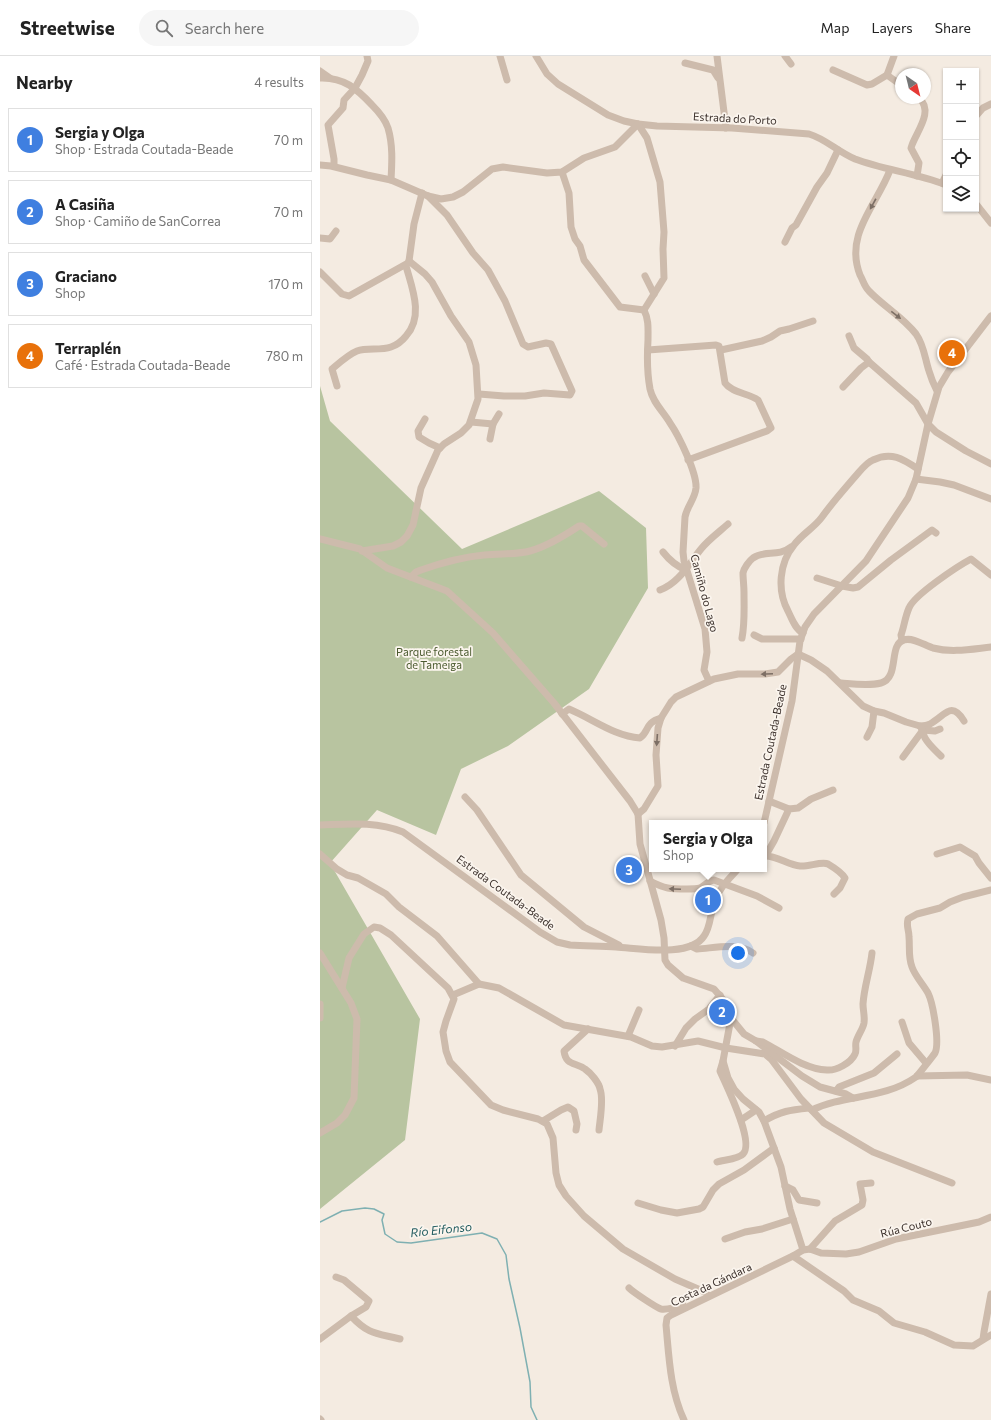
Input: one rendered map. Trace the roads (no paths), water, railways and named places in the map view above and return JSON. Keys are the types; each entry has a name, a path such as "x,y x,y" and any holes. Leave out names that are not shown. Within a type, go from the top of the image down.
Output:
{"street":[{"path":"334,166 328,125 343,108 344,100 355,88 368,61 367,56"},
{"path":"500,56 507,80"},
{"name":"Estrada do Porto","path":"536,56 550,77 565,89 608,115 638,124 657,126 726,128 809,134 818,137 838,150 861,161 943,184"},
{"path":"717,56 726,128"},
{"path":"785,56 791,64"},
{"path":"833,70 867,85 872,84 887,75 894,56"},
{"path":"685,63 713,70 721,83"},
{"path":"320,71 330,78"},
{"path":"887,75 895,81"},
{"path":"320,78 337,79 355,88 360,91 379,112 388,127 392,151 391,180"},
{"path":"917,176 919,163 911,148 926,113 924,104"},
{"path":"979,112 982,108 991,104"},
{"path":"320,165 334,166 391,180 425,195 441,199 453,197 463,192 492,169 503,167 547,173 562,172 584,158 615,147 638,124 647,138 660,182 664,232 664,278 644,310 620,307 584,260 580,246 575,239 571,227 569,193 562,172"},
{"path":"785,242 817,187 828,173 838,150"},
{"path":"890,170 887,179 861,225 856,243 856,262 866,288 881,303 911,327 919,338 923,347 929,373 937,391"},
{"path":"337,386 332,369 338,364 358,350 383,349 395,345 402,341 412,328 415,320 416,307 408,263 411,241 425,195"},
{"path":"425,195 447,215 473,253 488,270 505,300 523,344 528,347 546,343 550,344 572,391 570,395 544,393 525,396 504,396 479,394"},
{"path":"979,208 991,223"},
{"path":"320,238 330,239 336,231"},
{"path":"320,272 342,294 349,296 408,263"},
{"path":"362,551 393,546 401,542 407,536 413,525 421,488 440,448 461,433 471,422 479,394 476,365 469,342 451,316 432,282 425,274 408,263"},
{"path":"645,276 654,294"},
{"name":"Camiño do Lago","path":"644,310 648,323 648,372 650,390 654,400 676,433 694,474 696,486 694,496 684,517 683,552 686,570 706,628 707,652 704,670 709,681"},
{"name":"Estrada Coutada-Beade","path":"765,820 792,701 798,654 805,627 814,614 866,561 908,498 916,479 937,391 948,372 991,316"},
{"path":"721,350 762,341 780,331 813,320"},
{"path":"849,336 854,348 916,403 928,424 942,436 991,464"},
{"path":"648,350 719,346 721,350 725,384 731,389 758,400 771,428 767,431 688,460"},
{"path":"842,387 869,362"},
{"path":"490,439 493,424 499,414"},
{"path":"425,419 418,431 419,437 440,448"},
{"path":"471,422 493,424"},
{"path":"742,638 744,603 743,572 752,558 765,554 778,554 784,552 792,546 799,538 816,525 833,501 872,460 892,456 899,457 918,469"},
{"path":"916,479 954,485 991,499"},
{"path":"660,590 670,586 686,570 701,548 728,524"},
{"path":"411,577 416,572 421,570 464,558 485,554 522,553 531,551 556,540 580,526 604,544"},
{"path":"817,578 842,586 853,588 858,587 891,560 932,530 936,533"},
{"path":"320,539 360,549 377,563 447,591 453,596 493,633 562,714 630,801 638,814 640,844 661,920 665,960 668,965 683,978 714,989 720,995 731,1012 732,1018 720,1070 741,1120 746,1148 744,1154 740,1156 717,1162"},
{"path":"792,546 783,566 782,596 784,604 797,630 802,636"},
{"path":"663,552 678,566 686,570"},
{"path":"902,640 901,635 909,608 916,599 939,579 971,559 991,575"},
{"path":"754,635 762,639 802,636"},
{"path":"841,683 870,684 889,679 898,643 902,640 908,639 934,648 957,650 991,647"},
{"path":"638,814 644,809 658,786 656,755 658,728 666,708 676,697 709,681 738,674 775,673 781,671 791,659 798,654 816,663 841,683 864,706 922,728 935,731 940,729"},
{"path":"562,714 569,709 581,714 612,732 640,738 644,736 650,723 661,718"},
{"path":"903,757 922,728 929,725 944,713 951,710 956,711 960,714 964,721"},
{"path":"867,737 872,727 874,711"},
{"path":"922,728 924,736 932,748 941,756"},
{"path":"769,801 789,809 798,808 811,799 833,790"},
{"path":"465,797 477,810 521,875 584,928 624,947"},
{"path":"767,853 789,809"},
{"name":"Estrada Coutada-Beade","path":"320,824 367,824 382,825 395,829 414,839 529,925 552,939 570,944 664,950 680,949 691,946 697,949 736,946 747,948 753,953"},
{"path":"937,854 960,847 975,856 991,878"},
{"path":"320,854 346,875 358,878 386,894 399,907 437,936 479,984"},
{"path":"767,857 798,866 810,866 822,863 828,864 845,878 840,888 834,894"},
{"path":"691,946 699,942 705,935 714,902 725,884 735,872"},
{"path":"650,881 670,890 695,889 708,881 714,880 757,896 779,908"},
{"path":"764,1121 787,1110 812,1109 853,1098 889,1091 917,1076 935,1052 937,1042 932,1005 928,994 912,967 909,949 909,935 906,925 908,919 917,914 940,908 963,897 991,890"},
{"path":"342,988 349,958 364,934 374,927 380,928 391,936 448,988 453,995 454,999 443,1032 446,1051 450,1062 491,1105 503,1110 538,1119 547,1124 553,1138 556,1173 559,1185 566,1196 584,1216 622,1249 675,1279 706,1292 709,1296"},
{"path":"756,1041 763,1042 815,1068 828,1070 843,1066 852,1059 855,1054 856,1043 864,1024 865,1016 863,1005 872,953"},
{"path":"320,954 351,1003 357,1019 354,1098 345,1115 337,1123 320,1133"},
{"path":"453,995 479,984 499,988 564,1025 628,1036 652,1046 676,1046 698,1042 765,1054 786,1068 792,1068"},
{"path":"676,1046 686,1028 695,1019 709,1009 720,995"},
{"path":"320,1004 320,1018"},
{"path":"628,1036 639,1010"},
{"path":"732,1018 744,1034 820,1087 846,1094 853,1098"},
{"path":"902,1022 909,1043 926,1064"},
{"path":"588,1029 564,1050 564,1057 569,1062 585,1069 590,1073 600,1088 599,1130"},
{"path":"836,1091 839,1087 874,1073 898,1054"},
{"path":"771,1059 801,1098 824,1123 873,1152 952,1182"},
{"path":"723,1061 728,1078 734,1088 743,1099 756,1110 764,1121 774,1148 793,1220 807,1249"},
{"path":"917,1076 967,1075 991,1080"},
{"path":"543,1121 568,1107 574,1111 577,1124 576,1130"},
{"path":"741,1120 756,1110"},
{"path":"638,1203 677,1213 699,1210 703,1207 713,1190 719,1184 744,1170 774,1148"},
{"name":"Costa da Gándara","path":"684,1420 677,1406 670,1377 666,1325 667,1318 807,1249 835,1221 862,1205 863,1200 860,1184 871,1183"},
{"path":"785,1186 793,1190 799,1200 817,1203"},
{"name":"Rúa Couto","path":"807,1249 821,1253 846,1254 859,1252 896,1239 979,1222 991,1217"},
{"path":"725,1239 745,1232 762,1229 793,1220"},
{"path":"793,1256 844,1291 853,1300 879,1311 894,1323 925,1332 954,1345 973,1346 991,1335"},
{"path":"320,1339 366,1307 369,1301 344,1280 336,1277"},
{"path":"629,1288 660,1309 668,1309 695,1300 700,1301"},
{"path":"983,1339 991,1294"},
{"path":"351,1316 361,1326 372,1333 400,1339"}],"waterway":[{"name":"Río Eifonso","path":"320,1222 342,1211 365,1208 374,1209 384,1214 382,1220 385,1234 397,1242 411,1243 482,1233 497,1239 506,1255 509,1279 530,1382 531,1407 537,1420"}],"place":[{"name":"Terraplén","path":"952,353"},
{"name":"Graciano","path":"629,870"},
{"name":"Sergia y Olga","path":"708,900"},
{"name":"A Casiña","path":"722,1012"}],"park label":[{"name":"Parque forestal de Tameiga","path":"434,657"}]}
